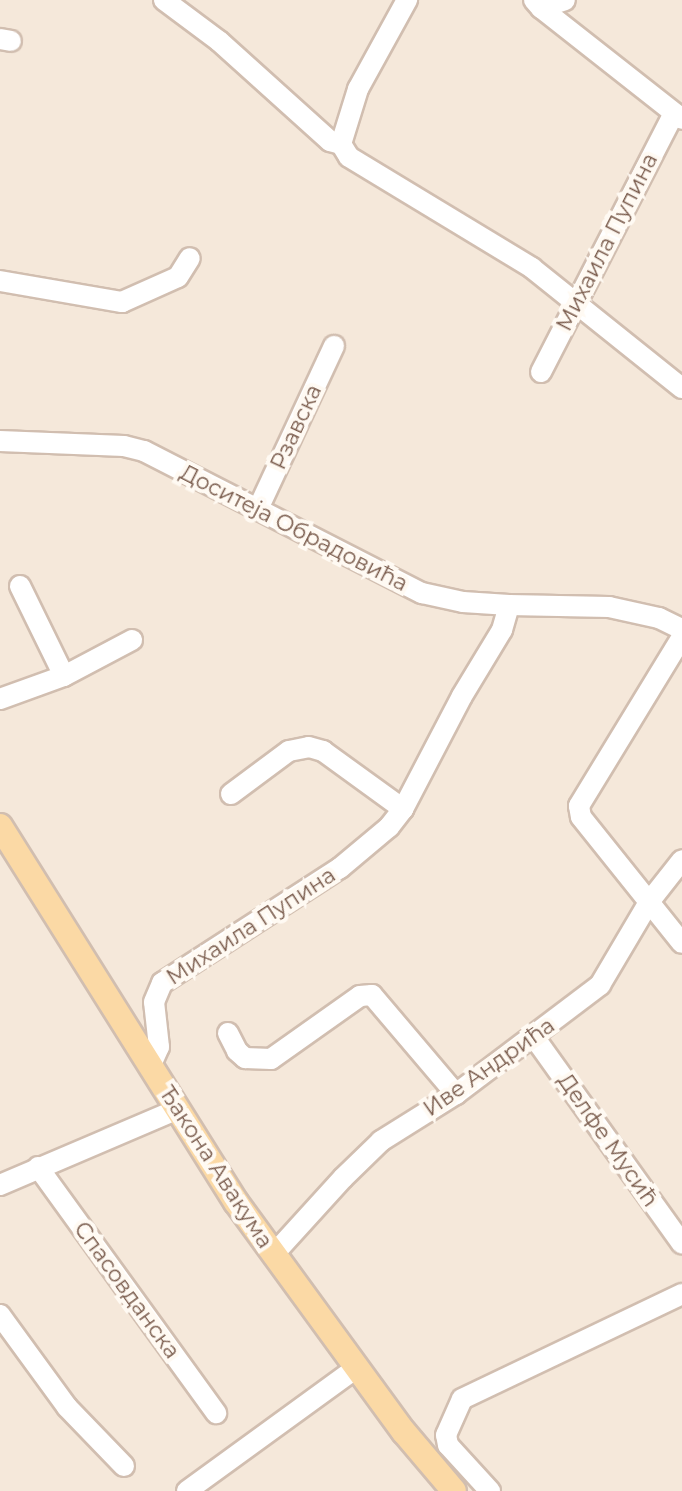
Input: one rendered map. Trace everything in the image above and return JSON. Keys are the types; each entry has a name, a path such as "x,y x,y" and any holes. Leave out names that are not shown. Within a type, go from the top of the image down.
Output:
{"main road":[{"name":"Ђакона Авакума","path":"0,826 150,1067 273,1255 356,1368 454,1491"}],"street":[{"path":"164,0 219,41 330,141 341,144 349,157 532,268 682,388"},
{"path":"341,144 358,89 407,0"},
{"path":"537,4 565,0"},
{"path":"537,4 678,116"},
{"name":"Михаила Пупина","path":"541,372 678,116"},
{"path":"0,281 122,302 178,277 190,258"},
{"name":"Рзавска","path":"258,509 334,346"},
{"name":"Доситеја Обрадовића","path":"0,441 124,446 144,451 422,593 463,602 609,607 659,618 682,629"},
{"path":"20,586 64,676"},
{"name":"Михаила Пупина","path":"150,1067 159,1047 154,1002 162,983 340,868 372,843 403,809 462,696 502,630 509,605"},
{"path":"682,637 579,806 581,817 682,943"},
{"path":"0,699 64,676 132,640"},
{"path":"231,794 289,751 309,747 323,751 403,809"},
{"name":"Иве Андрића","path":"273,1255 381,1141 456,1094 600,985 649,902 682,860"},
{"path":"228,1033 237,1051 245,1058 271,1059 360,996 372,995 456,1094"},
{"name":"Делфе Мусић","path":"534,1037 682,1244"},
{"path":"0,1185 178,1109"},
{"name":"Спасовданска","path":"38,1167 216,1413"},
{"path":"490,1491 448,1445 446,1435 462,1399 682,1294"},
{"path":"0,1315 67,1407 124,1466"},
{"path":"201,1488 356,1368"}],"shaded area":[{"path":"0,0 682,0 682,1491 0,1491"}]}
